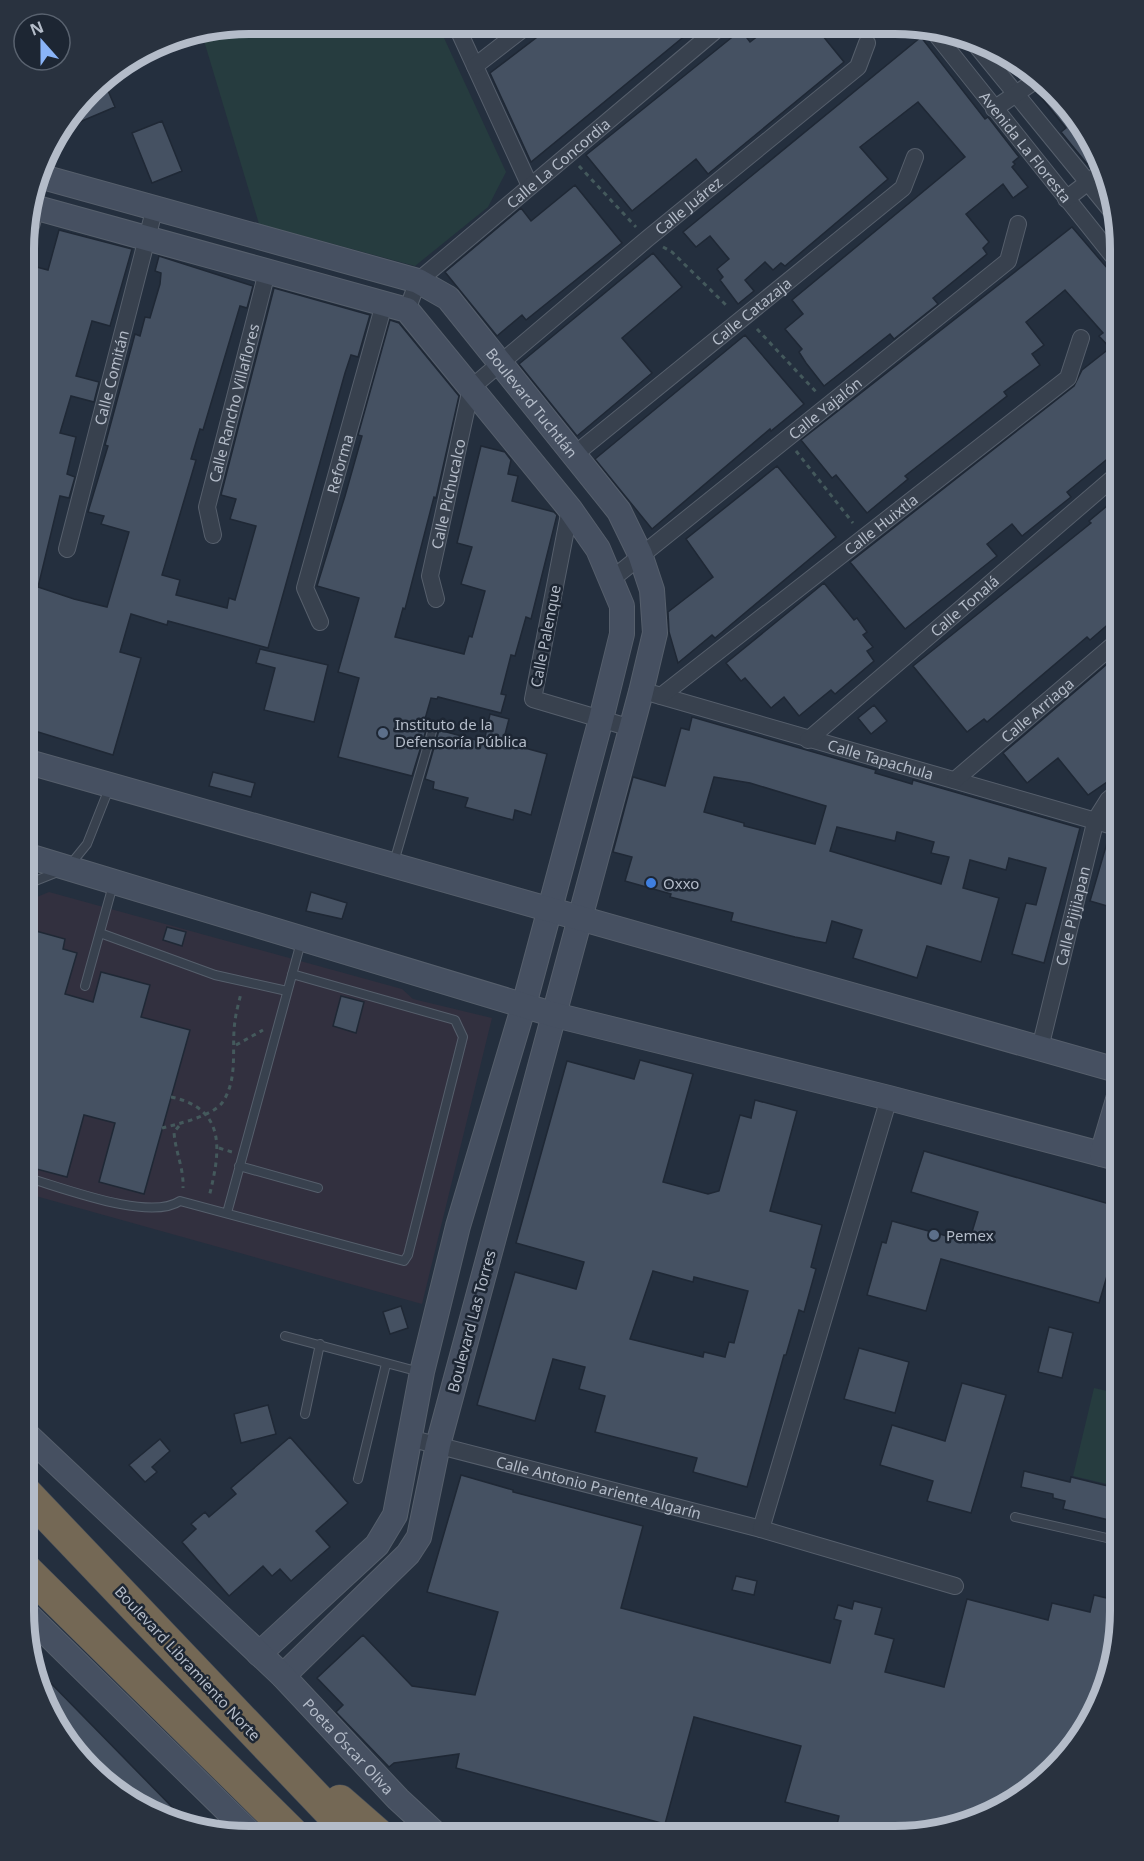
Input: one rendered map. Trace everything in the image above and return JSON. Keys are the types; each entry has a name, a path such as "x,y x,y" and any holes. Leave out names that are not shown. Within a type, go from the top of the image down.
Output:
{"highway":[{"name":"Boulevard Libramiento Norte","path":"34,1501 343,1826"},
{"path":"39,1596 284,1826"},
{"path":"243,1720 312,1773 368,1826"}],"street":[{"path":"460,34 530,186"},
{"path":"475,66 516,34"},
{"name":"Calle La Concordia","path":"407,310 418,281 711,34"},
{"name":"Avenida La Floresta","path":"940,40 1110,253"},
{"name":"Calle Juárez","path":"471,388 647,239 858,67 867,44"},
{"name":"Avenida La Floresta","path":"984,54 1104,202"},
{"path":"994,109 1031,84"},
{"name":"Calle Catazaja","path":"574,455 903,188 915,157"},
{"path":"1066,199 1096,175"},
{"name":"Boulevard Tuchtlán","path":"47,178 418,281 448,298 619,511 640,554 652,590 655,633 651,694 631,728 580,918"},
{"name":"Calle Comitán","path":"67,549 155,207"},
{"path":"39,209 407,310 570,509 598,549 622,606 622,634 601,719 524,1005 458,1226 422,1372 395,1515 376,1545 259,1654"},
{"name":"Calle Yajalón","path":"612,579 640,554 1008,261 1018,225"},
{"name":"Calle Rancho Villaflores","path":"213,535 207,507 267,272"},
{"name":"Reforma","path":"320,622 305,588 384,304"},
{"name":"Calle Huixtla","path":"651,694 865,538 1068,378 1082,338"},
{"name":"Calle Pichucalco","path":"436,599 430,576 471,388"},
{"name":"Calle Tonalá","path":"808,740 1110,481"},
{"name":"Calle Palenque","path":"570,509 532,699 631,728"},
{"name":"Calle Arriaga","path":"955,780 1110,648"},
{"name":"Calle Tapachula","path":"651,694 1110,824"},
{"path":"34,764 1110,1068"},
{"name":"Calle Pijijiapan","path":"1040,1048 1096,819 1110,798"},
{"path":"34,857 555,1015 889,1098 1110,1157"},
{"name":"Boulevard Las Torres","path":"283,1676 408,1554 419,1537 438,1445 580,918"},
{"path":"761,1529 889,1098"},
{"name":"Calle Antonio Pariente Algarín","path":"409,1438 761,1529 955,1586"},
{"name":"Poeta Óscar Oliva","path":"34,1441 283,1676 398,1799 427,1826"},
{"path":"35,1621 243,1826"}],"lane":[{"path":"393,865 433,728"},
{"path":"34,881 69,867 87,844 111,785"},
{"path":"85,986 113,882"},
{"path":"100,933 243,983 287,992"},
{"path":"227,1213 302,939"},
{"path":"34,1180 140,1209 171,1207 180,1201 404,1261 408,1255 463,1036 455,1020 292,974"},
{"path":"238,1166 318,1188"},
{"path":"285,1336 422,1372"},
{"path":"305,1414 320,1344"},
{"path":"358,1479 386,1364"},
{"path":"1015,1517 1110,1539"}],"path":[{"path":"568,154 647,239 672,252 740,318 761,332 828,405"},
{"path":"785,438 865,538"},
{"path":"162,1128 180,1124 221,1104 229,1088 236,1045 235,1020 243,983"},
{"path":"236,1045 278,1023"},
{"path":"171,1097 189,1101 205,1113 219,1148 206,1208"},
{"path":"180,1124 174,1132 184,1185 180,1201"}],"shaded area":[{"path":"49,892 402,989 413,999 492,1018 422,1304 34,1196 34,898"}],"green space":[{"path":"250,34 442,34 506,172 488,207 415,266 259,224 204,40"},
{"path":"1094,1388 1110,1392 1110,1485 1073,1476"}],"building":[{"path":"541,34 687,34 531,162 490,73"},
{"path":"736,34 744,34 750,42 760,34 821,34 844,62 708,174 696,159 632,211 586,155"},
{"path":"921,37 985,119 988,117 1019,157 1013,162 1015,164 1012,167 1028,187 1013,198 1003,184 966,214 989,242 983,248 987,254 933,298 938,304 894,339 890,334 824,386 799,352 802,349 785,329 803,314 792,300 965,157 918,102 860,147 888,179 785,266 781,263 773,270 765,262 745,280 754,291 738,304 720,280 723,277 717,269 729,259 710,236 696,247 683,232"},
{"path":"107,89 115,107 76,124 97,97"},
{"path":"1039,90 1047,97 1073,130 1090,161 1087,164 1061,132 1066,128 1037,92"},
{"path":"162,121 182,171 152,183 132,133"},
{"path":"575,185 622,243 526,320 522,315 497,336 445,272 521,208 531,221"},
{"path":"1072,227 1110,271 1110,348 1099,336 1103,333 1065,290 1026,322 1044,345 1032,354 1040,365 1004,392 1007,396 905,476 908,479 867,513 836,475 832,478 801,440"},
{"path":"59,230 132,249 110,326 92,321 76,376 99,382 94,402 71,396 60,433 76,437 67,474 75,477 69,498 60,496 38,587 107,607 129,532 101,524 104,516 88,512 108,446 105,445 135,334 140,336 145,317 150,318 160,284 161,273 155,271 159,256 253,286 247,308 240,306 203,430 200,429 191,459 196,460 162,575 180,580 176,595 227,608 229,598 235,600 256,526 230,519 236,499 221,495 274,288 370,315 358,357 351,355 345,373 268,648 168,621 167,625 131,614 120,652 141,658 113,755 34,731 34,266 48,270"},
{"path":"653,253 682,287 622,338 652,373 577,436 519,364"},
{"path":"390,320 399,323 459,396 436,498 434,497 405,609 403,608 395,637 464,654 469,636 472,637 485,591 461,584 472,547 457,543 481,446 505,452 511,460 508,474 518,476 512,501 554,512 557,515 531,619 526,617 515,656 511,655 501,694 506,695 501,713 438,697 437,699 431,698 423,726 427,727 412,776 338,757 359,678 338,672 359,598 317,586 362,436 358,435"},
{"path":"745,335 804,404 771,431 770,429 652,529 595,459"},
{"path":"1110,348 1110,457 1067,492 1071,497 1022,536 1012,524 987,544 997,556 905,629 850,562 1074,386 1082,370"},
{"path":"777,466 836,537 715,638 712,635 678,663 669,632 668,612 713,577 686,539"},
{"path":"1110,503 1110,623 1090,640 1087,637 987,722 984,719 967,732 913,666 1091,523 1089,521"},
{"path":"824,583 854,620 857,618 867,632 863,635 873,647 867,651 874,661 835,694 831,690 799,716 784,697 771,708 745,678 741,681 726,663"},
{"path":"260,649 328,665 314,722 264,710 275,668 256,663"},
{"path":"1110,662 1110,780 1088,795 1058,758 1027,783 1003,753"},
{"path":"874,705 887,721 871,734 858,718"},
{"path":"490,714 509,719 503,742 547,754 531,815 515,810 513,820 465,807 468,798 433,789 434,782 425,779 439,730 484,742"},
{"path":"692,717 876,770 875,773 912,784 913,780 1080,828 1044,963 1012,954 1026,903 1036,905 1046,868 1009,858 1006,870 970,860 963,888 999,898 981,962 927,946 917,978 853,958 862,930 832,921 826,943 795,937 731,921 733,913 670,897 671,894 625,881 632,857 613,852 633,777 665,786 681,728 689,730","holes":["714,777 750,783 826,806 815,844 744,826 744,823 704,812","837,827 895,841 897,832 934,842 931,853 949,857 941,884 830,851"]},
{"path":"213,772 255,783 251,797 209,786"},
{"path":"1109,836 1110,836 1110,907 1090,901"},
{"path":"311,892 347,903 342,919 306,911"},
{"path":"167,927 186,932 182,946 163,940"},
{"path":"34,930 65,939 63,949 77,953 65,994 93,1002 101,972 150,985 141,1017 190,1030 144,1194 99,1182 115,1123 84,1115 67,1177 34,1168"},
{"path":"341,996 364,1002 356,1033 333,1026"},
{"path":"640,1060 693,1074 663,1182 708,1194 719,1191 740,1115 751,1118 755,1100 797,1111 770,1211 822,1225 811,1267 816,1269 804,1312 799,1310 786,1355 784,1355 747,1487 693,1472 697,1458 595,1432 605,1396 579,1389 585,1367 553,1359 535,1421 477,1405 515,1272 576,1289 584,1262 516,1243 567,1061 634,1079","holes":["653,1271 693,1282 694,1277 748,1291 734,1343 729,1342 725,1357 704,1352 703,1357 630,1339"]},
{"path":"924,1151 1110,1204 1110,1266 1099,1303 941,1259 926,1311 867,1295 882,1242 886,1243 892,1221 969,1242 978,1212 911,1192"},
{"path":"401,1306 408,1328 390,1334 383,1312"},
{"path":"1049,1327 1073,1333 1062,1378 1038,1372"},
{"path":"859,1348 909,1362 895,1413 844,1399"},
{"path":"962,1383 1006,1395 971,1513 927,1501 933,1481 880,1465 892,1425 945,1441"},
{"path":"268,1405 276,1434 241,1443 234,1414"},
{"path":"290,1437 348,1503 316,1531 330,1547 291,1581 280,1569 272,1576 263,1566 229,1596 182,1542 196,1529 191,1524 205,1512 209,1517 236,1494 231,1488"},
{"path":"160,1439 170,1451 152,1467 157,1472 145,1482 129,1465"},
{"path":"1024,1471 1070,1482 1071,1477 1110,1487 1110,1520 1063,1509 1065,1501 1053,1498 1053,1494 1021,1487"},
{"path":"461,1475 513,1490 513,1492 643,1526 621,1608 830,1663 841,1621 834,1619 838,1605 852,1609 854,1601 882,1608 875,1634 894,1639 885,1672 944,1687 967,1599 1048,1620 1052,1603 1090,1612 1094,1595 1110,1599 1110,1612 1108,1640 1102,1667 1081,1719 1047,1764 1014,1790 990,1804 964,1815 923,1825 837,1826 839,1816 785,1802 801,1746 694,1717 665,1824 456,1768 459,1754 394,1763 389,1767 336,1712 343,1705 317,1678 363,1635 412,1686 475,1695 498,1612 427,1592"},
{"path":"736,1576 757,1581 754,1595 732,1590"},
{"path":"45,1677 173,1808 170,1811 142,1798 97,1764 63,1719"}],"place":[{"name":"Instituto de la Defensoría Pública","path":"383,733"},
{"name":"Oxxo","path":"651,883"},
{"name":"Pemex","path":"934,1235"}]}
